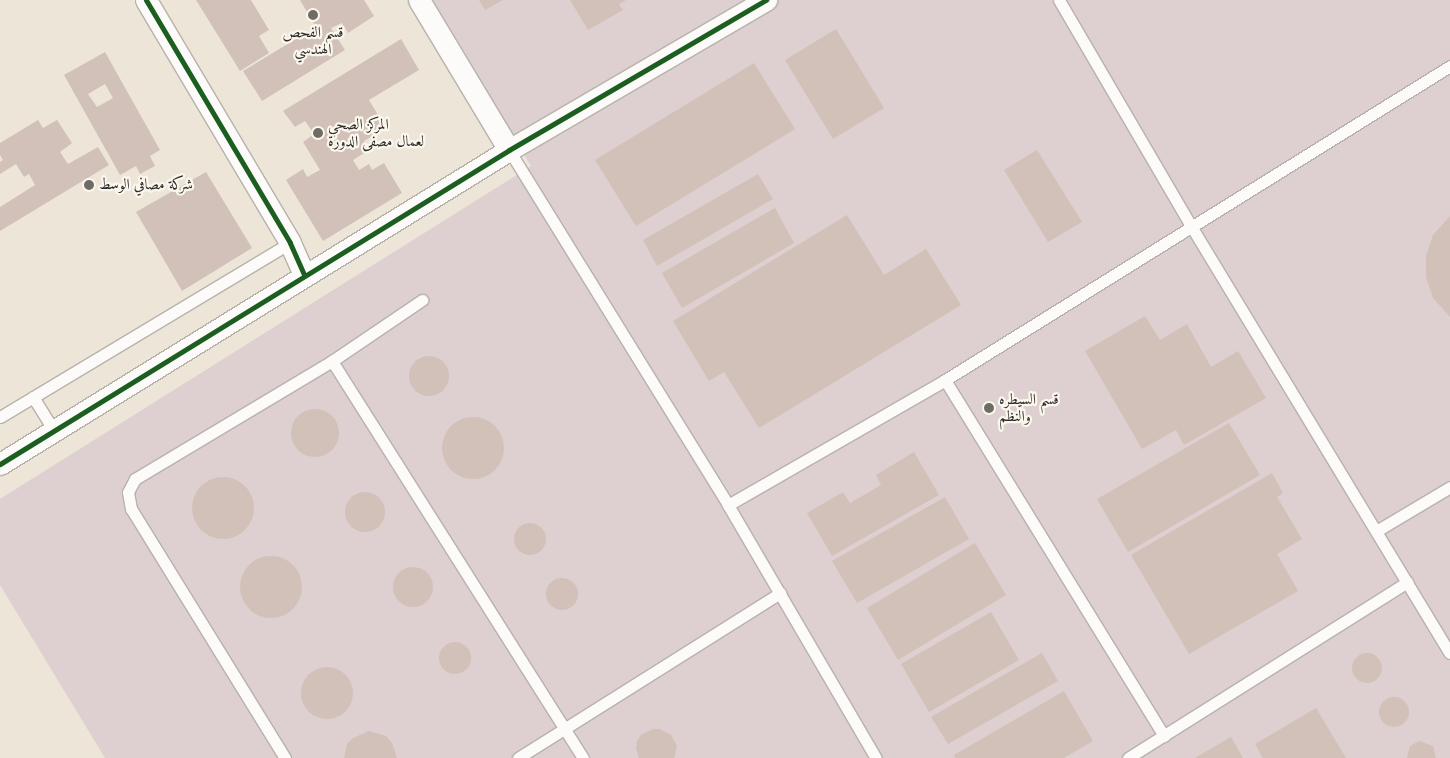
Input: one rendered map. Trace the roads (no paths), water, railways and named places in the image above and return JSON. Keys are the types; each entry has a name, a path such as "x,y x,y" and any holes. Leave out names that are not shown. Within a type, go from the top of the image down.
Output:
{"street":[{"path":"146,0 290,243 304,275"},
{"path":"419,0 510,150"},
{"path":"0,464 304,275 510,150 766,0"}],"lane":[{"path":"1059,0 1191,226 1378,530 1450,653"},
{"path":"728,505 945,380 1450,66"},
{"path":"510,150 728,505 876,758"},
{"path":"0,417 290,243"},
{"path":"285,758 131,509 128,492 135,478 332,361 422,300"},
{"path":"332,361 583,758"},
{"path":"945,380 1164,736"},
{"path":"33,397 54,430"},
{"path":"1378,530 1450,487"},
{"path":"1128,758 1407,582"},
{"path":"518,758 780,593"}],"place":[{"name":"قسم الفحص الهندسي","path":"313,15"},
{"name":"المركز الصحي لعمال مصفى الدورة","path":"318,133"},
{"name":"شركة مصافي الوسط","path":"89,185"},
{"name":"قسم السيطره والنظم","path":"989,408"}]}
